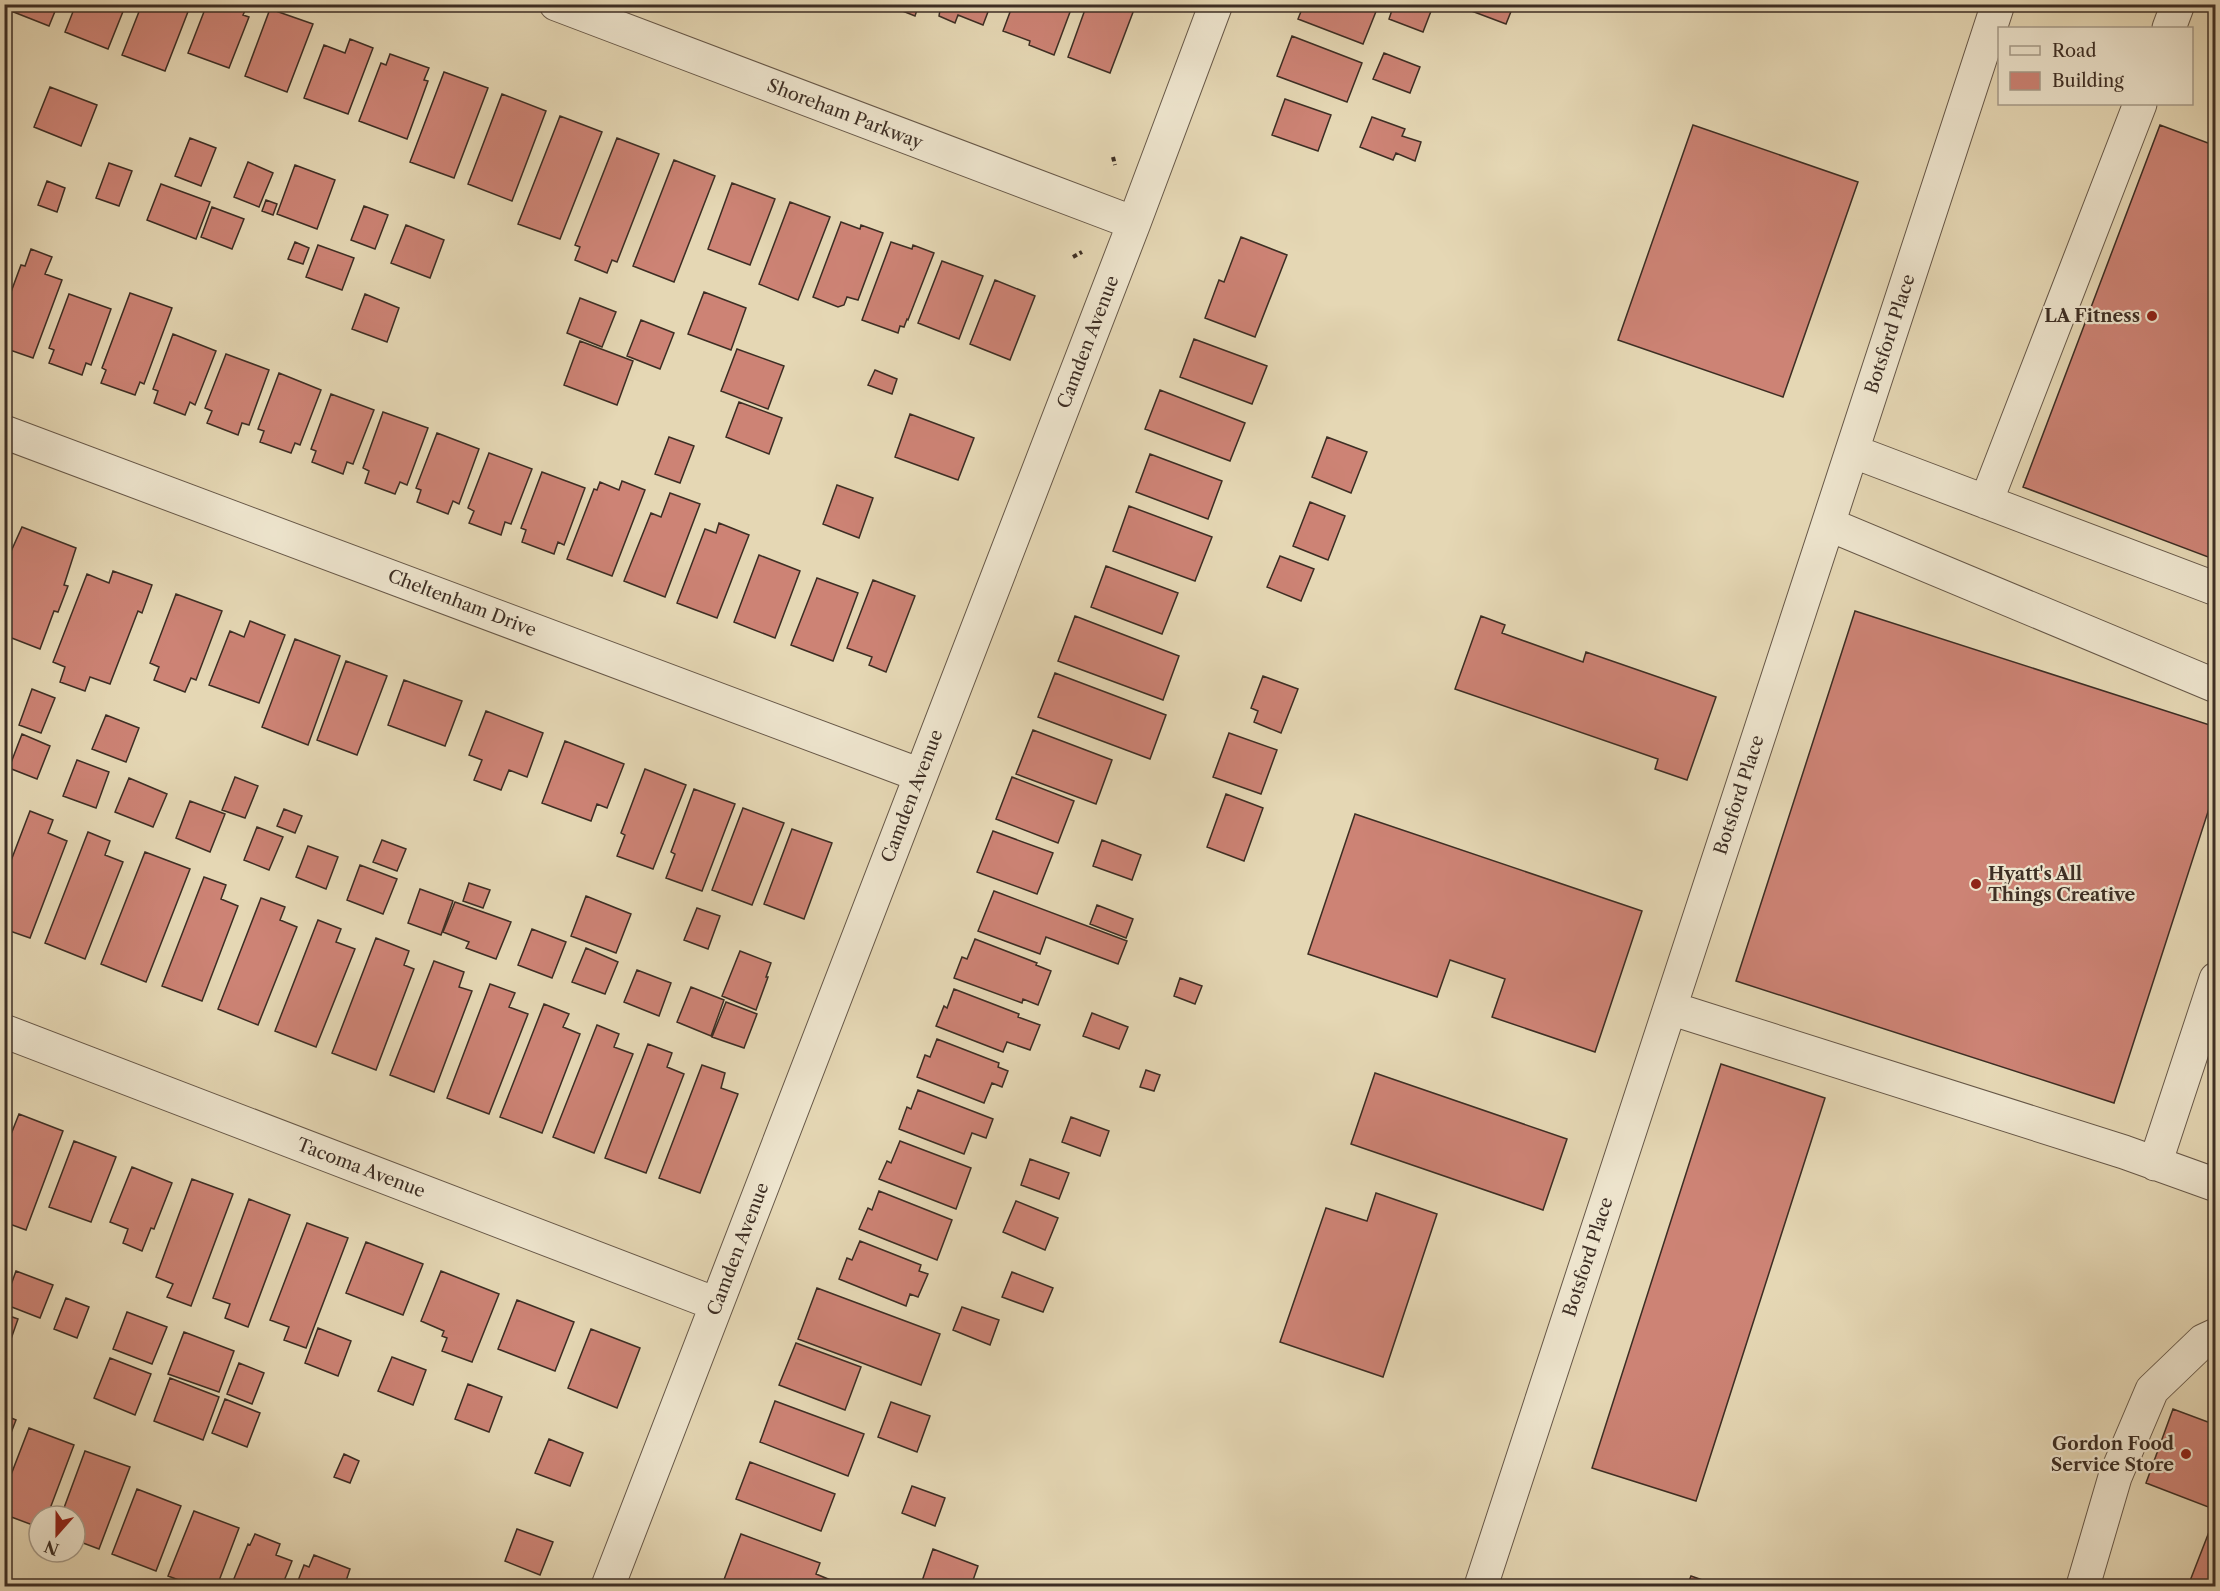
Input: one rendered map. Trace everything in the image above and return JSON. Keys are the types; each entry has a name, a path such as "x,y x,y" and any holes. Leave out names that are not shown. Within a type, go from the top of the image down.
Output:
{"street":[{"name":"Shoreham Parkway","path":"556,4 1134,223"},
{"name":"Camden Avenue","path":"608,1587 1134,223 1216,4"},
{"name":"Botsford Place","path":"1481,1587 1998,4"},
{"path":"2169,27 2178,4"},
{"path":"1986,502 2140,105"},
{"name":"Cheltenham Drive","path":"4,432 920,775"},
{"path":"1852,451 2216,589"},
{"path":"1828,524 2216,686"},
{"path":"2155,1164 2216,979"},
{"path":"1670,1008 2216,1185"},
{"name":"Tacoma Avenue","path":"4,1032 717,1304"},
{"path":"2083,1587 2115,1477 2152,1390 2203,1341 2216,1335"}],"path":[{"path":"1113,157 1115,165"},
{"path":"1073,257 1083,252"}],"building":[{"path":"8,4 58,4 49,26 6,9"},
{"path":"76,4 126,4 108,49 65,32"},
{"path":"142,4 191,4 165,71 122,55"},
{"path":"207,4 248,4 243,15 249,17 229,68 188,53"},
{"path":"885,4 919,4 915,16"},
{"path":"941,4 991,4 983,25 958,15 955,23 939,16"},
{"path":"1013,4 1073,4 1054,55 1029,45 1030,41 1003,31"},
{"path":"1087,4 1127,4 1135,7 1110,73 1068,57"},
{"path":"1304,4 1379,4 1363,44 1298,19"},
{"path":"1394,4 1433,6 1423,32 1389,19"},
{"path":"1462,4 1514,4 1506,24 1461,7"},
{"path":"270,9 313,24 287,92 245,76"},
{"path":"1292,36 1362,63 1347,102 1277,76"},
{"path":"350,39 373,48 348,114 304,98 324,45 345,53"},
{"path":"1384,53 1420,67 1410,93 1373,79"},
{"path":"390,54 429,68 424,80 428,81 407,139 359,121 381,63 386,65"},
{"path":"444,72 488,88 454,178 410,162"},
{"path":"50,87 97,105 81,146 34,127"},
{"path":"502,94 546,111 512,201 468,184"},
{"path":"1285,99 1331,115 1318,151 1272,135"},
{"path":"560,116 602,132 560,239 518,224"},
{"path":"1372,117 1405,129 1402,136 1421,142 1415,161 1396,153 1393,160 1360,147"},
{"path":"1693,125 1858,182 1783,397 1618,340"},
{"name":"LA Fitness","path":"2160,125 2216,146 2216,560 2023,487"},
{"path":"190,138 216,148 201,186 175,176"},
{"path":"617,138 659,154 617,262 612,260 607,273 575,260 580,247 575,245"},
{"path":"674,160 715,176 674,282 633,266"},
{"path":"248,162 273,173 259,207 234,197"},
{"path":"109,163 132,171 119,206 96,198"},
{"path":"295,165 335,180 317,229 277,214"},
{"path":"47,181 65,188 57,212 38,205"},
{"path":"732,183 775,199 750,265 708,249"},
{"path":"161,184 210,202 196,239 147,220"},
{"path":"266,200 277,204 273,215 262,211"},
{"path":"790,202 830,217 798,300 759,284"},
{"path":"364,206 388,215 375,249 351,240"},
{"path":"212,207 244,219 232,249 201,237"},
{"path":"841,222 860,229 861,225 883,233 858,300 847,297 844,305 838,307 813,297"},
{"path":"406,225 444,240 430,278 391,263"},
{"path":"1241,237 1287,255 1255,337 1205,318 1219,280 1224,282"},
{"path":"295,242 309,248 303,264 288,259"},
{"path":"891,242 912,249 913,245 934,253 908,320 904,327 900,326 898,333 862,320"},
{"path":"318,245 354,258 342,290 306,277"},
{"path":"31,249 52,257 45,274 62,280 33,358 4,348 4,311 21,265 25,266"},
{"path":"942,261 983,276 959,339 918,323"},
{"path":"995,280 1035,296 1010,360 970,344"},
{"path":"704,292 746,308 731,350 688,334"},
{"path":"130,293 172,308 144,384 140,382 135,395 101,383 106,370 102,368"},
{"path":"69,294 111,309 91,365 86,363 82,375 49,363 54,350 49,348"},
{"path":"365,294 399,308 387,342 352,329"},
{"path":"580,298 616,312 602,347 567,333"},
{"path":"641,320 674,333 660,369 627,356"},
{"path":"173,334 216,351 195,405 190,402 185,415 154,403 158,391 153,389"},
{"path":"1194,339 1267,366 1252,404 1180,377"},
{"path":"580,341 633,361 617,405 564,385"},
{"path":"737,349 784,366 768,409 721,391"},
{"path":"226,354 269,370 249,425 242,423 238,435 207,423 212,411 205,408"},
{"path":"875,370 897,379 892,394 868,385"},
{"path":"279,373 321,390 300,445 295,443 291,453 260,442 264,431 258,429"},
{"path":"1160,390 1245,423 1230,461 1145,429"},
{"path":"331,394 374,410 353,464 347,462 343,474 312,462 316,451 311,449"},
{"path":"739,402 782,418 769,454 726,437"},
{"path":"383,412 428,428 407,485 400,482 395,494 365,483 369,471 363,468"},
{"path":"910,414 974,438 958,480 895,457"},
{"path":"437,433 479,449 459,504 453,501 448,514 417,502 421,490 416,488"},
{"path":"669,437 694,446 680,483 655,474"},
{"path":"1327,437 1367,452 1351,493 1312,477"},
{"path":"489,453 532,469 511,524 505,522 501,535 469,523 474,511 468,508"},
{"path":"1150,454 1222,481 1208,519 1136,492"},
{"path":"542,472 585,488 564,545 558,542 554,554 522,542 526,530 521,528"},
{"path":"622,481 645,490 612,576 567,559 594,489 597,490 600,482 619,490"},
{"path":"837,485 873,498 859,538 823,524"},
{"path":"670,493 700,504 665,597 624,581 651,513 661,517"},
{"path":"1310,502 1345,516 1328,560 1293,546"},
{"path":"1129,506 1212,537 1195,581 1113,551"},
{"path":"719,523 749,535 717,618 677,603 705,529 716,533"},
{"path":"22,527 76,548 64,585 68,586 58,612 54,611 40,649 4,635 7,624 4,623 4,567"},
{"path":"759,555 800,571 775,638 734,622"},
{"path":"1280,556 1314,569 1301,601 1267,587"},
{"path":"1106,566 1178,593 1162,634 1091,607"},
{"path":"113,571 152,585 142,613 138,611 110,684 90,677 85,691 60,682 65,667 53,662 87,574 109,583"},
{"path":"817,578 858,593 833,661 791,645"},
{"path":"873,580 915,596 886,672 869,665 872,657 847,648"},
{"path":"176,594 222,611 196,680 191,678 185,692 154,680 159,667 150,663"},
{"name":"Hyatt's All Things Creative","path":"1855,611 2216,727 2216,787 2114,1103 1736,981"},
{"path":"1075,616 1179,656 1163,700 1058,661"},
{"path":"1481,616 1505,625 1502,633 1583,662 1586,652 1716,697 1687,780 1655,769 1658,759 1455,689"},
{"path":"250,621 285,635 259,703 209,685 230,631 244,637"},
{"path":"295,639 340,656 308,745 262,727"},
{"path":"346,661 387,676 357,755 317,740"},
{"path":"1055,673 1166,715 1150,759 1038,717"},
{"path":"1263,676 1298,689 1281,733 1254,722 1258,711 1251,708"},
{"path":"404,680 462,701 445,746 388,725"},
{"path":"32,689 55,698 41,733 19,725"},
{"path":"486,711 543,733 527,777 509,770 501,790 474,780 482,760 469,755"},
{"path":"106,715 139,728 126,762 92,749"},
{"path":"1033,730 1112,760 1096,804 1016,774"},
{"path":"1229,733 1277,750 1261,794 1213,777"},
{"path":"22,734 50,746 37,779 9,768"},
{"path":"565,741 624,764 607,808 597,804 591,821 542,803"},
{"path":"77,760 109,772 96,808 63,796"},
{"path":"645,769 686,785 653,869 617,856 625,835 621,833"},
{"path":"235,777 258,786 245,818 222,810"},
{"path":"1012,777 1074,801 1058,843 996,819"},
{"path":"129,778 167,794 153,827 115,812"},
{"path":"694,789 735,804 702,891 666,878 675,854 671,852"},
{"path":"1226,794 1263,808 1244,861 1207,847"},
{"path":"190,801 225,814 210,852 176,838"},
{"path":"743,808 784,823 752,905 712,890"},
{"path":"284,809 302,816 295,833 277,826"},
{"path":"30,811 53,820 48,833 67,841 30,938 4,929 4,879"},
{"path":"1355,814 1642,911 1595,1052 1492,1017 1505,979 1450,960 1437,997 1308,954"},
{"path":"257,827 283,837 269,870 244,860"},
{"path":"792,829 832,843 804,919 764,904"},
{"path":"993,831 1053,853 1037,894 977,872"},
{"path":"88,832 110,841 105,855 123,862 85,959 45,943"},
{"path":"382,840 406,849 397,871 373,862"},
{"path":"1102,840 1141,855 1132,880 1093,866"},
{"path":"308,846 338,857 326,889 296,877"},
{"path":"145,852 190,869 146,982 101,964"},
{"path":"360,865 397,879 383,914 347,900"},
{"path":"204,877 226,885 221,899 238,906 202,1001 162,986"},
{"path":"469,883 490,890 483,908 463,901"},
{"path":"420,889 453,901 441,935 408,923"},
{"path":"994,891 1127,941 1118,964 1046,937 1040,954 978,931"},
{"path":"586,896 631,914 616,953 571,936"},
{"path":"261,898 285,907 280,920 297,927 258,1025 218,1009"},
{"path":"455,902 511,922 496,959 466,948 469,942 443,932"},
{"path":"1097,905 1133,919 1126,938 1090,924"},
{"path":"697,908 720,916 708,949 684,940"},
{"path":"318,920 341,929 336,942 355,949 316,1047 275,1031"},
{"path":"532,929 566,942 552,978 518,965"},
{"path":"376,938 409,951 404,965 414,969 376,1070 332,1053"},
{"path":"975,939 1037,963 1036,965 1051,971 1038,1005 1023,999 1022,1003 954,978 962,957 967,959"},
{"path":"586,948 618,962 605,994 572,982"},
{"path":"740,951 771,963 756,1010 722,996"},
{"path":"434,961 464,972 459,987 472,991 434,1092 390,1075"},
{"path":"637,970 671,983 659,1016 624,1002"},
{"path":"1180,978 1202,986 1195,1004 1174,996"},
{"path":"490,984 515,993 509,1007 528,1014 489,1114 447,1098"},
{"path":"691,987 724,1000 711,1036 677,1022"},
{"path":"954,989 1019,1014 1018,1017 1040,1025 1030,1050 1007,1042 1003,1052 936,1026 944,1006 947,1008"},
{"path":"726,1002 757,1014 744,1048 712,1037"},
{"path":"544,1004 569,1014 563,1027 580,1034 542,1133 500,1117"},
{"path":"1092,1013 1128,1027 1119,1049 1083,1036"},
{"path":"597,1025 619,1034 614,1047 633,1054 594,1153 553,1137"},
{"path":"937,1039 999,1063 998,1067 1008,1071 1002,1087 992,1083 984,1103 917,1077 925,1055 930,1057"},
{"path":"648,1044 672,1053 667,1067 684,1074 646,1173 605,1158"},
{"path":"1721,1064 1825,1098 1696,1501 1592,1468"},
{"path":"702,1065 725,1073 721,1088 738,1094 700,1193 659,1178"},
{"path":"1146,1070 1160,1075 1154,1091 1140,1087"},
{"path":"1375,1073 1567,1139 1543,1210 1351,1144"},
{"path":"918,1090 993,1119 986,1138 972,1133 964,1154 899,1129 907,1107 911,1109"},
{"path":"19,1114 63,1131 26,1230 4,1222 4,1152"},
{"path":"1071,1117 1109,1131 1100,1156 1062,1142"},
{"path":"74,1141 116,1157 91,1222 49,1207"},
{"path":"900,1141 971,1168 956,1209 879,1179 887,1161 891,1163"},
{"path":"1030,1159 1069,1173 1059,1199 1021,1185"},
{"path":"132,1167 172,1183 154,1229 151,1228 142,1251 123,1243 128,1229 110,1222"},
{"path":"192,1179 233,1194 191,1306 167,1297 173,1284 156,1277"},
{"path":"879,1191 952,1220 937,1260 859,1229 868,1208 872,1210"},
{"path":"1376,1193 1437,1214 1383,1377 1280,1342 1326,1208 1367,1221"},
{"path":"249,1199 290,1215 248,1327 225,1318 230,1304 213,1298"},
{"path":"1016,1201 1058,1218 1045,1250 1003,1232"},
{"path":"307,1223 348,1238 306,1348 284,1340 289,1327 270,1320"},
{"path":"860,1241 921,1265 919,1271 928,1274 918,1297 910,1294 906,1306 839,1279 847,1258 852,1260"},
{"path":"366,1242 423,1264 403,1315 346,1293"},
{"path":"16,1271 53,1285 40,1318 4,1304"},
{"path":"441,1271 499,1294 472,1362 442,1351 447,1338 442,1336 444,1331 421,1321"},
{"path":"1012,1272 1053,1288 1043,1312 1002,1297"},
{"path":"817,1288 940,1334 921,1385 798,1339"},
{"path":"66,1298 89,1307 77,1338 54,1329"},
{"path":"517,1300 574,1322 555,1371 498,1349"},
{"path":"962,1307 999,1320 990,1345 953,1330"},
{"path":"127,1312 167,1327 152,1364 113,1349"},
{"path":"4,1314 18,1319 11,1339 4,1336"},
{"path":"318,1328 351,1341 338,1376 305,1363"},
{"path":"591,1329 640,1348 617,1408 568,1388"},
{"path":"184,1332 234,1351 219,1392 168,1374"},
{"path":"796,1343 861,1367 845,1410 779,1385"},
{"path":"392,1357 426,1370 413,1405 378,1391"},
{"path":"110,1358 151,1374 135,1415 94,1398"},
{"path":"239,1363 264,1373 252,1404 227,1394"},
{"path":"170,1378 219,1397 203,1440 154,1421"},
{"path":"468,1384 502,1397 489,1432 455,1419"},
{"path":"225,1399 260,1413 247,1447 212,1433"},
{"path":"775,1401 864,1434 848,1476 760,1442"},
{"path":"891,1402 930,1416 917,1452 878,1437"},
{"name":"Gordon Food Service Store","path":"2173,1409 2216,1425 2216,1510 2146,1483"},
{"path":"4,1415 16,1420 4,1451"},
{"path":"29,1428 74,1445 52,1504 27,1504 27,1523 6,1515 4,1493"},
{"path":"549,1439 583,1453 570,1486 535,1473"},
{"path":"85,1451 130,1467 99,1549 87,1544 87,1504 65,1504"},
{"path":"344,1454 359,1461 350,1483 334,1477"},
{"path":"750,1462 835,1494 821,1531 736,1499"},
{"path":"912,1486 945,1498 935,1526 902,1513"},
{"path":"137,1489 181,1506 156,1571 112,1554"},
{"path":"194,1511 239,1528 217,1586 195,1586 168,1576"},
{"path":"2216,1514 2216,1586 2188,1586"},
{"path":"517,1529 553,1542 540,1575 505,1561"},
{"path":"255,1534 280,1544 276,1555 292,1561 282,1586 231,1586 248,1544 250,1545"},
{"path":"741,1534 820,1563 816,1574 833,1581 831,1586 722,1585"},
{"path":"933,1549 978,1566 971,1586 921,1584"},
{"path":"314,1555 350,1569 346,1586 296,1586 304,1565 309,1567"},
{"path":"1691,1576 1717,1585 1687,1586"},
{"path":"369,1580 386,1586 366,1586"}],"place":[{"name":"LA Fitness","path":"2152,316"},
{"name":"Hyatt's All Things Creative","path":"1976,884"},
{"name":"Gordon Food Service Store","path":"2186,1454"}]}
